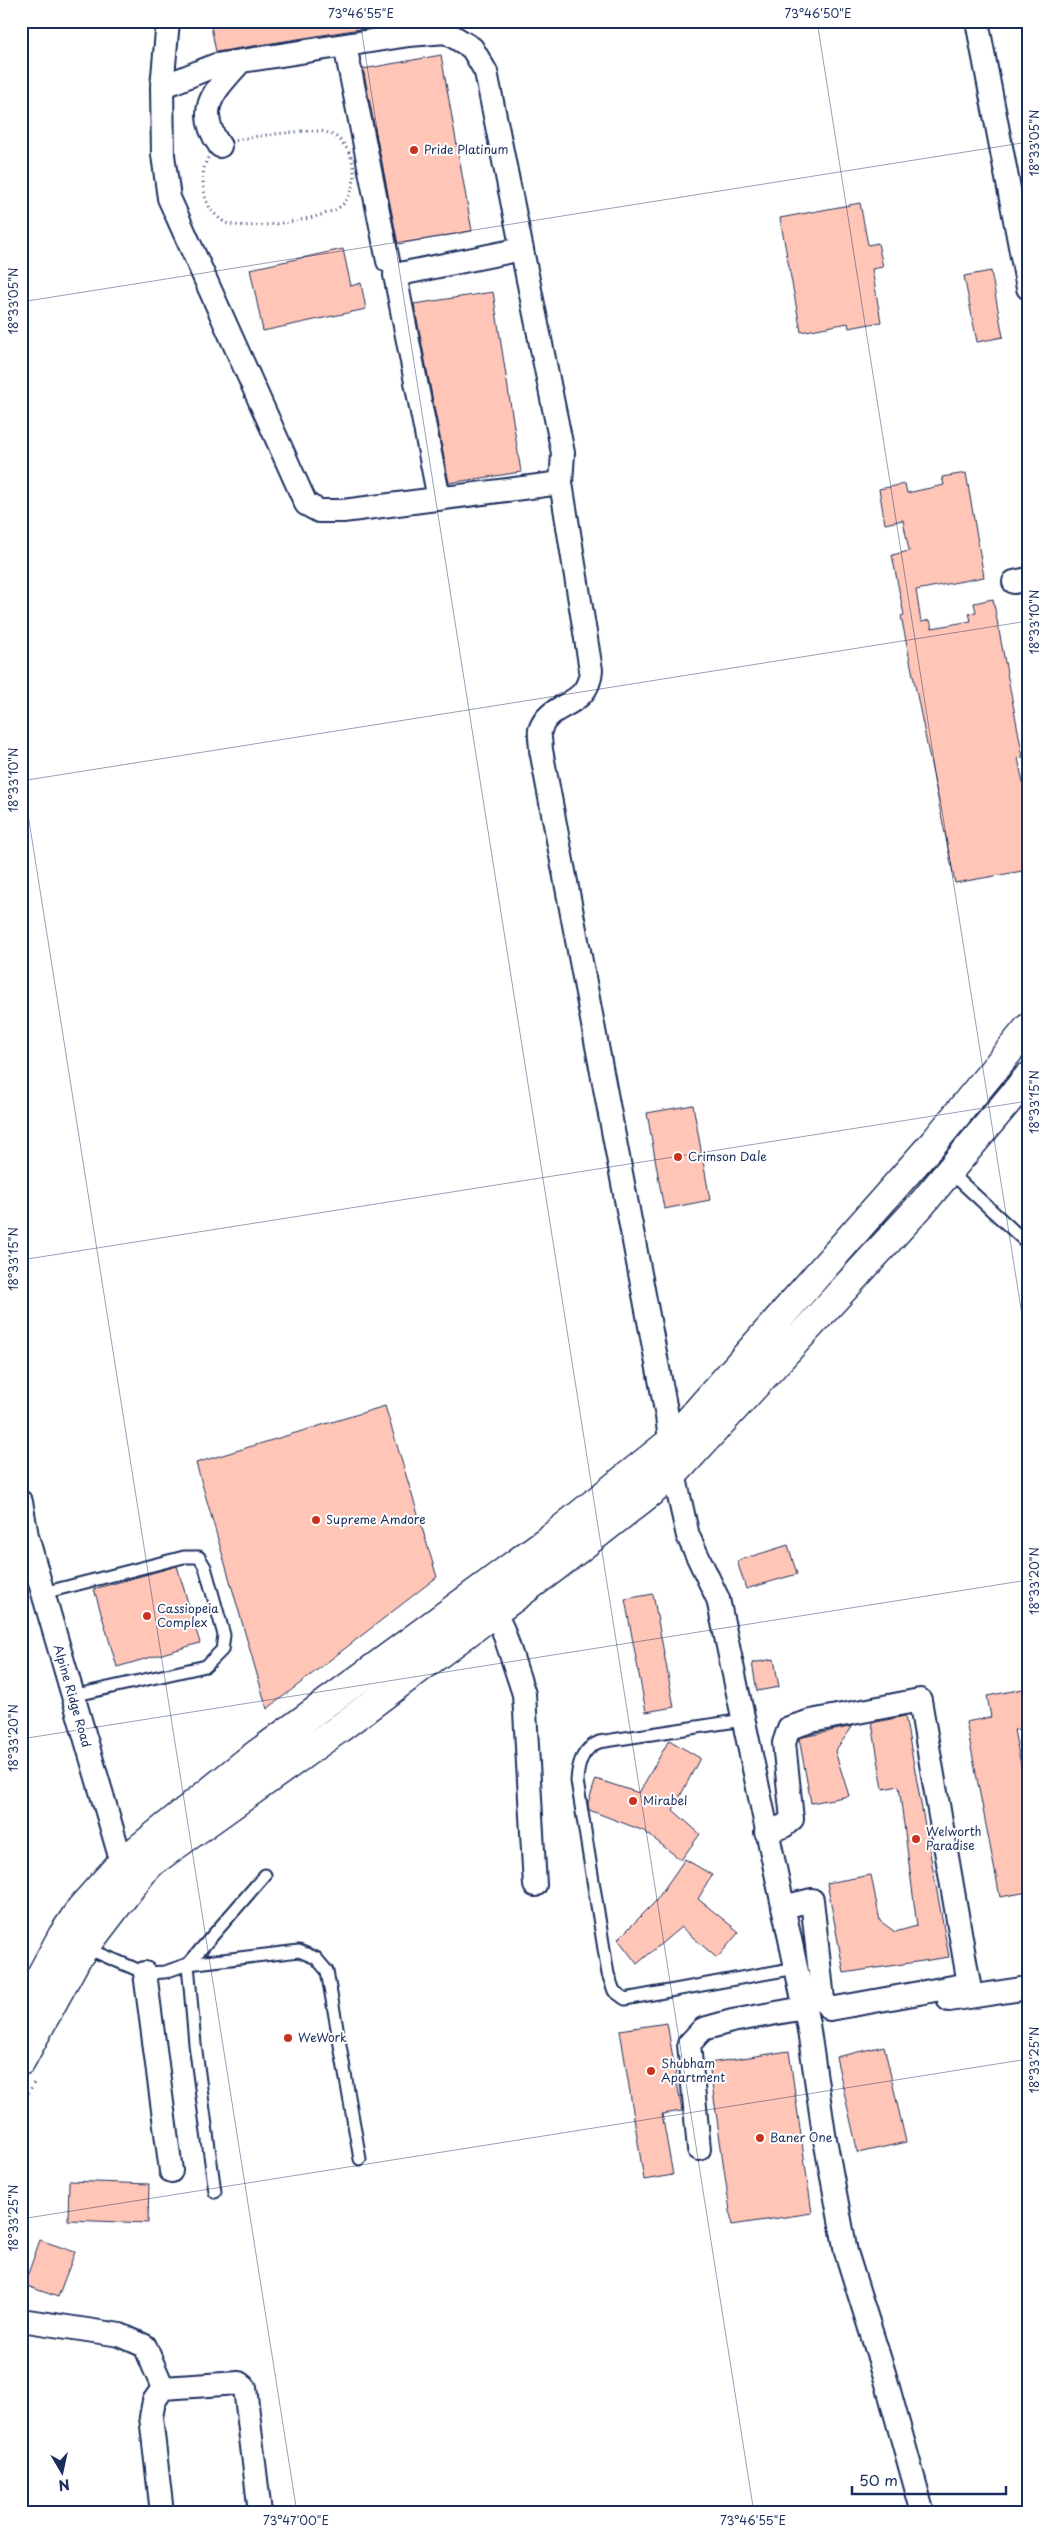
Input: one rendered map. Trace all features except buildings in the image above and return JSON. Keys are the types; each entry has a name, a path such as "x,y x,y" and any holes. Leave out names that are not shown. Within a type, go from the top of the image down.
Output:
{"street":[{"path":"168,21 162,88 163,155 170,198 306,504 319,511 343,511 561,483"},
{"path":"977,21 1028,288"},
{"path":"162,88 216,65 409,34 446,32 472,48 486,72 563,453 561,483 591,670 590,682 585,692 552,714 540,730 541,750 667,1416 674,1474 688,1536 718,1600 806,2016 824,2134 846,2252 884,2373 922,2513"},
{"path":"345,45 388,262"},
{"path":"220,146 210,131 208,105 212,96 241,61"},
{"path":"439,499 394,275 522,249"},
{"path":"21,2012 73,1942 126,1876 246,1762 552,1536 670,1442 935,1141 1028,1028"},
{"path":"126,1876 148,1865 336,1731 495,1612 674,1474 921,1205 1028,1077"},
{"name":"Alpine Ridge Road","path":"21,1502 27,1536 42,1593 126,1876"},
{"path":"482,1588 495,1612 524,1694 535,1885"},
{"path":"766,1832 784,1826 792,1819 784,1743 789,1728 811,1721 920,1700 969,1984 830,2009 823,2000 812,1900 783,1907"},
{"path":"21,2061 73,1942"},
{"path":"145,1973 171,2171"},
{"path":"698,2149 689,2044 703,2029 732,2021 806,2016 1028,1988"},
{"path":"21,2320 120,2335 145,2346 162,2388"},
{"path":"162,2388 239,2383 245,2388 260,2513"},
{"path":"162,2388 154,2401 151,2417 162,2513"}],"lane":[{"path":"949,1171 1028,1244"},
{"path":"42,1593 184,1557 199,1558 207,1575 224,1635 222,1650 206,1666 72,1696"},
{"path":"743,1720 599,1742 589,1746 583,1755 577,1781 608,1974 614,1991 626,1999 796,1968"},
{"path":"215,2192 195,2044 188,1964 265,1875"},
{"path":"73,1942 145,1973 165,1972 188,1964 299,1951 316,1958 326,1971 360,2159"}],"path":[{"path":"302,131 328,132 344,145 352,162 355,177 352,192 342,205 331,212 270,224 240,226 225,223 211,210 203,185 203,168 212,152 220,146 254,138 302,131"}],"place":[{"name":"Pride Platinum","path":"414,150"},
{"name":"Crimson Dale","path":"678,1157"},
{"name":"Supreme Amdore","path":"316,1520"},
{"name":"Cassiopeia Complex","path":"147,1616"},
{"name":"Mirabel","path":"633,1801"},
{"name":"Welworth Paradise","path":"916,1839"},
{"name":"WeWork","path":"288,2038"},
{"name":"Shubham Apartment","path":"651,2071"},
{"name":"Baner One","path":"760,2138"}]}
